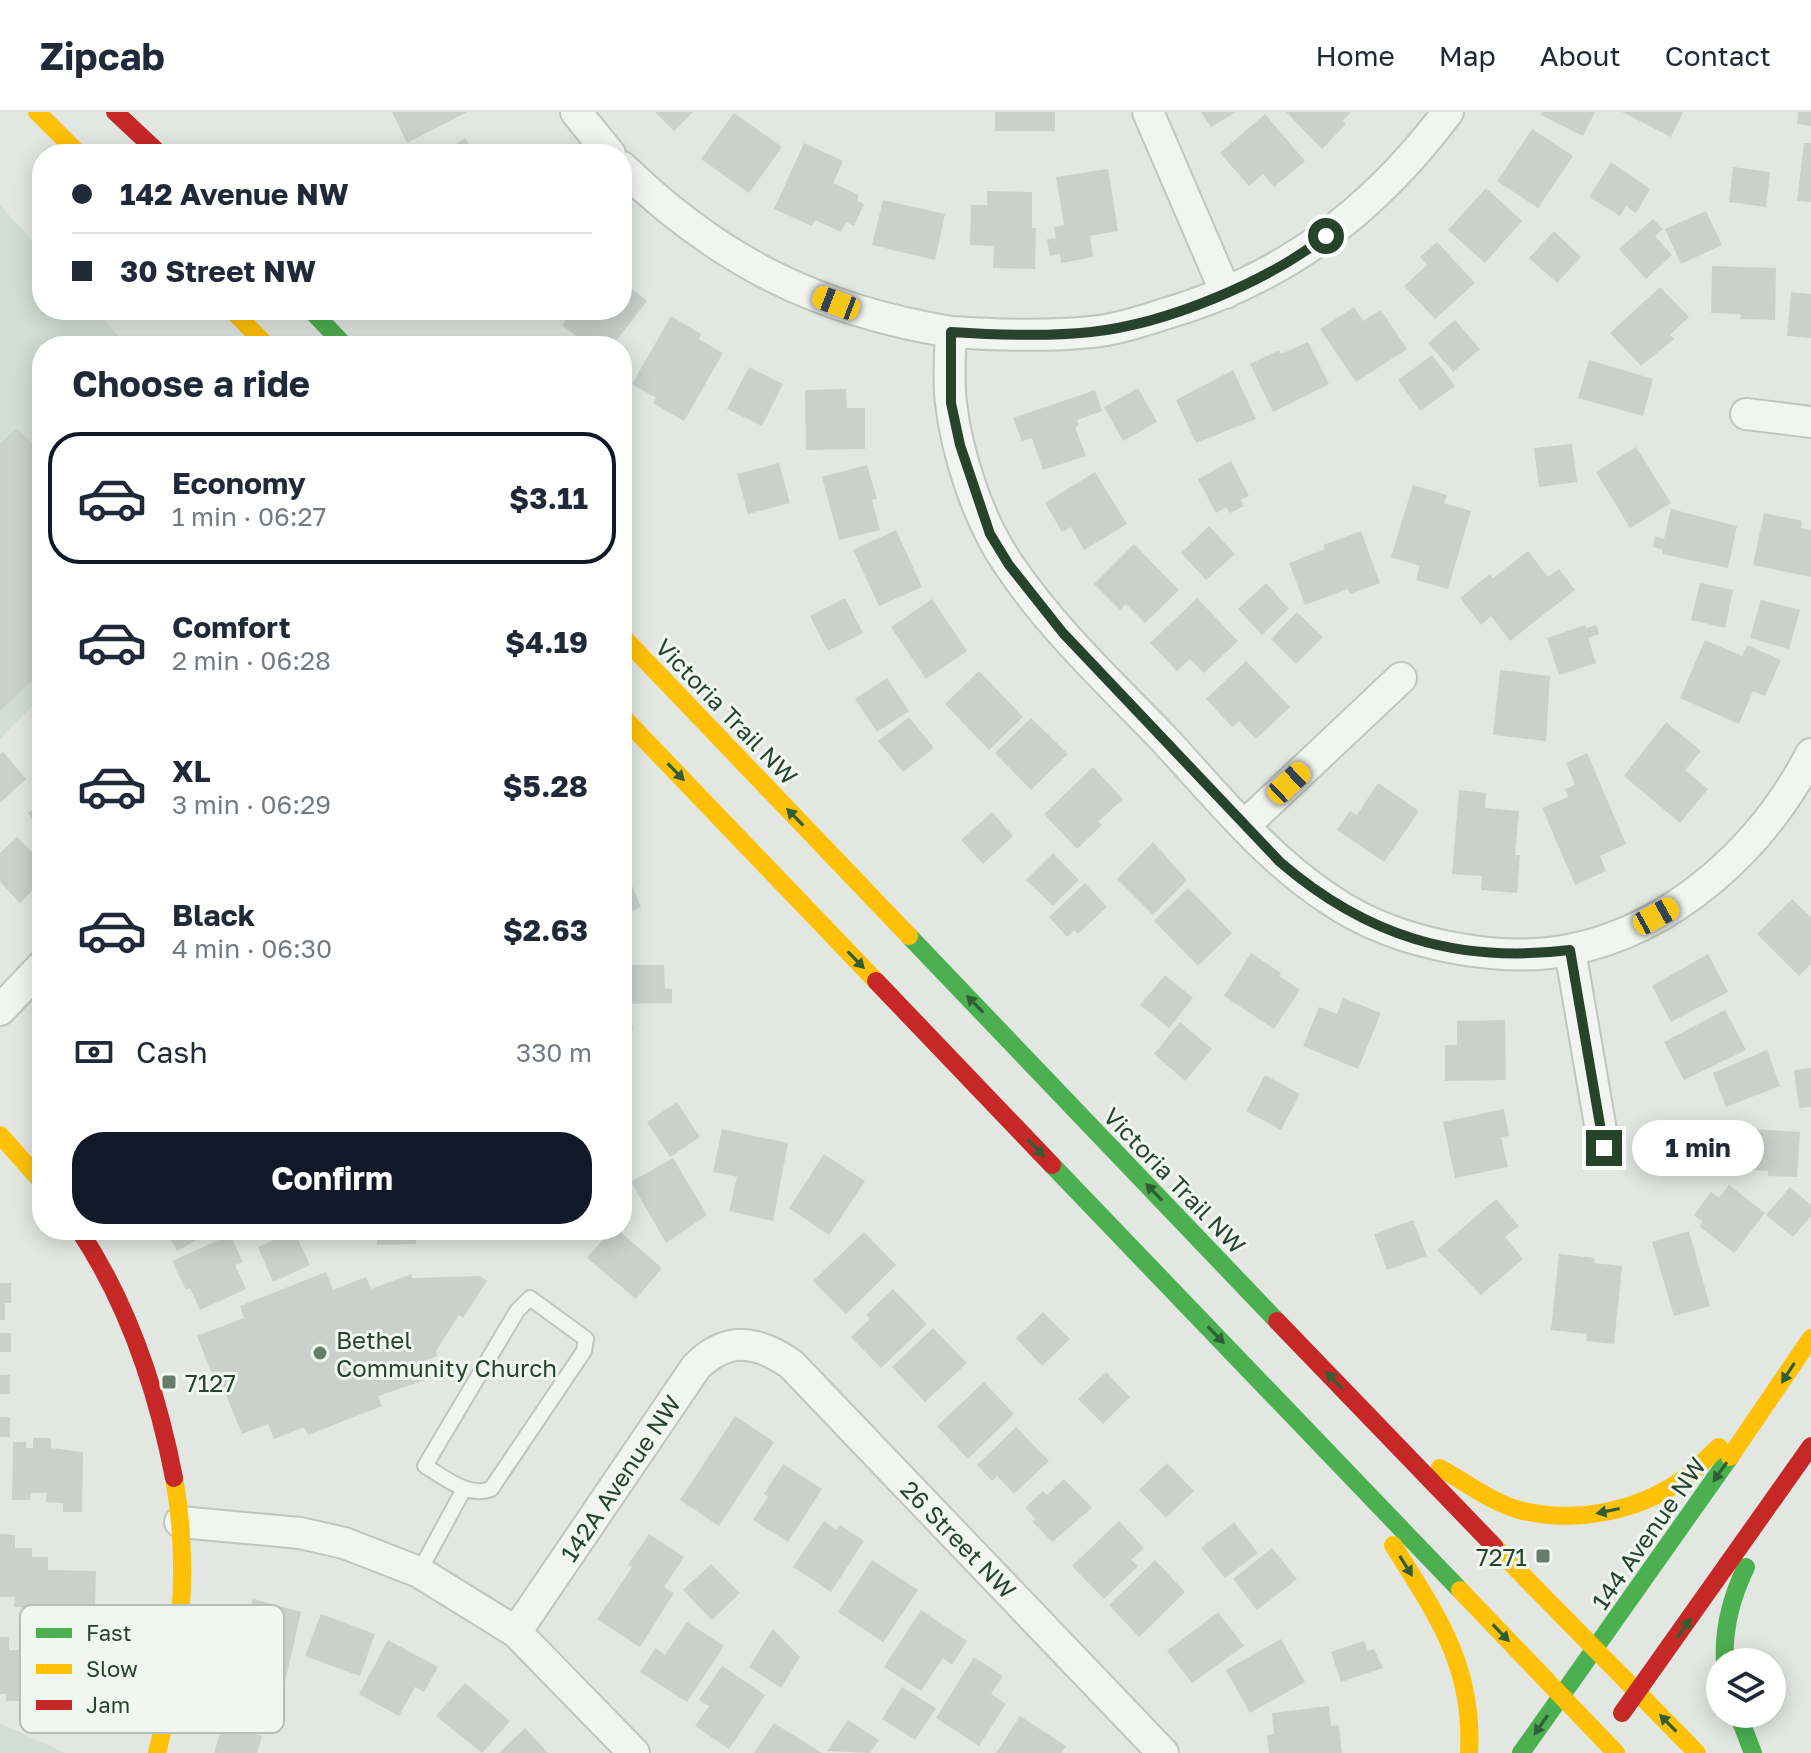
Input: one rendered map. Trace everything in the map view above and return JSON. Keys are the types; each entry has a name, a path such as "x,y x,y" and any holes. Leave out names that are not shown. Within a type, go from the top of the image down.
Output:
{"main road":[{"path":"37,112 69,144"},
{"path":"115,112 149,144"},
{"path":"242,320 257,336"},
{"path":"320,320 336,336"},
{"name":"Victoria Trail NW","path":"632,646 1388,1437 1697,1753"},
{"path":"632,726 1561,1696 1598,1746 1616,1753"},
{"path":"0,1135 32,1171"},
{"path":"85,1240 112,1286 146,1369 168,1453 180,1522 181,1605"},
{"name":"144 Avenue NW","path":"1521,1753 1811,1338"},
{"path":"1388,1437 1496,1501 1546,1516 1583,1516 1631,1506 1678,1483 1765,1408"},
{"path":"1598,1746 1811,1446"},
{"path":"1723,1648 1727,1614 1739,1581 1797,1466"},
{"path":"1350,1475 1454,1648 1465,1678 1471,1715 1469,1753"},
{"path":"1743,1728 1753,1753"},
{"path":"157,1753 163,1733"}],"street":[{"path":"576,112 602,144"},
{"path":"1148,112 1226,293"},
{"path":"632,176 692,229 735,258 778,281 885,320 951,332 1030,335 1093,332 1185,308 1226,293 1310,249 1343,224 1423,145 1448,112"},
{"path":"951,332 951,403 960,445 990,534 1002,555 1063,633 1245,825 1304,882 1366,921 1399,935 1473,951 1538,954 1570,950 1640,925 1706,884 1760,832 1811,754"},
{"path":"1746,414 1811,422"},
{"path":"1245,825 1401,678"},
{"path":"1570,950 1604,1148"},
{"path":"0,1010 32,976"},
{"name":"142A Avenue NW","path":"516,1632 696,1367 710,1353 741,1344"},
{"name":"26 Street NW","path":"741,1344 762,1348 791,1364 1163,1753"},
{"path":"180,1522 300,1533 344,1543 419,1572 516,1632 634,1753"}],"lane":[{"path":"530,1298 586,1339 584,1351 491,1489 482,1493 464,1489 425,1466 517,1311 530,1298"},
{"path":"419,1572 464,1489"}],"shaded area":[{"path":"0,205 32,241 32,320 104,320 119,336 32,336 32,706 0,739"},
{"path":"0,1723 65,1753 0,1753"}],"building":[{"path":"392,112 467,112 407,143"},
{"path":"655,112 693,112 674,131"},
{"path":"995,112 1055,112 1055,131 995,131"},
{"path":"1201,112 1236,112 1211,127"},
{"path":"1286,112 1351,112 1343,121 1346,124 1322,149"},
{"path":"1542,112 1595,112 1583,136 1541,115"},
{"path":"1622,112 1683,112 1671,137"},
{"path":"1798,112 1811,112 1811,126 1797,124"},
{"path":"734,113 782,147 749,193 701,159"},
{"path":"1265,114 1305,161 1274,187 1263,174 1249,186 1220,153"},
{"path":"1532,129 1573,156 1538,208 1497,181"},
{"path":"804,143 843,161 833,183 859,195 857,201 864,204 854,226 846,222 841,232 815,220 812,226 774,209"},
{"path":"1804,143 1811,143 1811,202 1797,201"},
{"path":"1611,162 1650,189 1636,213 1626,206 1620,216 1589,197"},
{"path":"1733,167 1770,172 1766,207 1729,202"},
{"path":"1108,169 1118,231 1090,236 1093,257 1061,263 1060,254 1050,256 1047,239 1056,238 1054,227 1064,225 1056,177"},
{"path":"1486,188 1522,221 1485,263 1448,230"},
{"path":"987,191 1032,192 1032,228 1036,228 1035,269 993,268 994,246 970,245 971,205 987,205"},
{"path":"883,200 945,214 935,260 872,245"},
{"path":"1706,211 1722,245 1681,264 1665,229"},
{"path":"1653,219 1663,229 1655,236 1672,255 1646,279 1619,249"},
{"path":"1554,231 1581,257 1557,283 1529,258"},
{"path":"1437,242 1475,283 1435,319 1404,286 1427,265 1420,257"},
{"path":"1712,266 1776,268 1775,320 1740,319 1741,314 1711,313"},
{"path":"1660,287 1689,317 1670,335 1674,339 1641,366 1610,333"},
{"path":"632,289 647,301 620,336 576,336 562,325 566,320 632,320"},
{"path":"1791,292 1811,294 1811,338 1787,336"},
{"path":"1354,307 1363,321 1381,310 1407,349 1356,382 1320,329"},
{"path":"671,316 701,334 699,339 723,353 684,421 653,403 656,398 632,384"},
{"path":"1455,320 1480,349 1453,372 1428,343"},
{"path":"1308,342 1329,384 1273,412 1250,364 1279,350 1281,354"},
{"path":"1432,355 1455,386 1420,411 1398,380"},
{"path":"1589,360 1653,379 1643,416 1578,398"},
{"path":"749,367 783,384 762,426 727,409"},
{"path":"1233,370 1256,419 1196,443 1176,400"},
{"path":"1138,388 1157,422 1123,441 1104,407"},
{"path":"846,389 847,408 865,408 865,449 806,450 805,390"},
{"path":"1095,390 1102,411 1077,420 1079,426 1075,427 1086,456 1043,470 1032,438 1022,441 1013,418"},
{"path":"16,428 32,443 32,681 0,711 0,444"},
{"path":"1572,444 1577,482 1539,487 1534,448"},
{"path":"1636,447 1671,503 1630,528 1596,472"},
{"path":"1231,461 1249,496 1241,500 1244,506 1230,513 1226,507 1216,513 1198,479"},
{"path":"779,463 790,503 748,514 737,474"},
{"path":"867,465 877,499 872,500 880,530 839,540 822,477"},
{"path":"1095,472 1127,524 1084,550 1071,527 1062,532 1045,503"},
{"path":"1413,485 1447,495 1444,503 1471,511 1448,589 1416,580 1420,566 1391,557"},
{"path":"1671,509 1737,526 1728,568 1662,554 1662,549 1653,547 1655,536 1664,539"},
{"path":"1764,513 1802,521 1801,528 1811,530 1811,577 1753,565"},
{"path":"1209,526 1235,554 1206,580 1181,553"},
{"path":"896,530 922,587 879,606 853,550"},
{"path":"1361,531 1380,583 1350,594 1348,589 1305,605 1289,563 1325,549 1323,545"},
{"path":"1134,544 1179,590 1145,623 1126,604 1120,610 1094,584"},
{"path":"1528,551 1548,577 1559,569 1575,590 1510,641 1491,616 1481,625 1460,598 1490,574 1493,578"},
{"path":"1266,583 1289,609 1262,635 1238,609"},
{"path":"1700,583 1733,590 1725,628 1691,620"},
{"path":"845,598 863,633 828,651 810,616"},
{"path":"1197,598 1238,641 1204,673 1190,659 1177,671 1150,643"},
{"path":"932,599 967,651 926,679 891,627"},
{"path":"1761,600 1800,610 1789,649 1750,638"},
{"path":"1297,612 1323,637 1296,664 1271,639"},
{"path":"1585,625 1586,628 1596,625 1599,634 1588,638 1596,663 1559,675 1547,638"},
{"path":"1705,640 1742,656 1747,645 1781,660 1765,696 1753,691 1739,724 1680,698"},
{"path":"1246,661 1290,707 1256,739 1239,721 1232,727 1206,699"},
{"path":"1500,670 1550,676 1546,741 1493,735"},
{"path":"979,671 1023,717 989,750 945,704"},
{"path":"887,678 909,711 877,732 855,699"},
{"path":"909,717 934,748 903,772 878,741"},
{"path":"1031,718 1068,754 1031,790 995,753"},
{"path":"1666,722 1701,751 1685,770 1708,789 1680,823 1624,776"},
{"path":"3,752 26,779 0,803 0,754"},
{"path":"1587,753 1626,844 1600,856 1606,871 1575,885 1542,808 1568,797 1565,789 1575,785 1566,763"},
{"path":"1093,767 1123,799 1098,822 1102,825 1077,849 1044,814"},
{"path":"1378,783 1419,811 1384,862 1337,830 1350,811 1357,815"},
{"path":"1459,790 1486,793 1485,808 1519,811 1515,855 1520,855 1517,893 1481,890 1482,876 1452,874"},
{"path":"992,812 1013,836 983,864 961,840"},
{"path":"17,837 32,852 32,891 20,903 0,882 0,853"},
{"path":"1153,842 1187,880 1153,915 1117,879"},
{"path":"1053,853 1079,880 1053,906 1026,880"},
{"path":"1085,883 1107,907 1078,934 1074,930 1067,937 1049,917"},
{"path":"632,886 641,907 632,911"},
{"path":"1188,888 1232,933 1198,966 1154,921"},
{"path":"1792,899 1811,917 1811,964 1799,976 1757,934"},
{"path":"1251,953 1300,990 1274,1029 1224,996"},
{"path":"1708,954 1728,992 1671,1022 1652,986"},
{"path":"632,965 664,965 665,989 672,989 672,1003 632,1004"},
{"path":"1165,975 1193,998 1169,1028 1140,1005"},
{"path":"1343,998 1381,1013 1358,1069 1303,1046 1319,1007 1337,1014"},
{"path":"1725,1010 1746,1050 1684,1080 1664,1042"},
{"path":"1505,1020 1506,1080 1445,1081 1445,1045 1457,1045 1457,1021"},
{"path":"1180,1022 1212,1049 1185,1081 1154,1054"},
{"path":"1767,1050 1780,1086 1726,1107 1713,1073"},
{"path":"1811,1068 1811,1107 1799,1108 1794,1070"},
{"path":"1265,1075 1300,1094 1281,1130 1246,1111"},
{"path":"677,1102 700,1137 670,1157 647,1122"},
{"path":"1504,1109 1509,1136 1501,1137 1508,1167 1455,1178 1443,1122"},
{"path":"1737,1128 1800,1132 1797,1177 1768,1176 1768,1171 1735,1169"},
{"path":"722,1129 788,1143 773,1221 729,1211 737,1177 713,1172"},
{"path":"824,1154 865,1181 829,1235 789,1208"},
{"path":"673,1158 707,1215 666,1243 632,1181"},
{"path":"1729,1185 1765,1213 1734,1253 1699,1226 1703,1222 1694,1215 1711,1192 1719,1198"},
{"path":"1790,1187 1811,1205 1811,1216 1793,1237 1766,1215"},
{"path":"1496,1199 1519,1226 1505,1237 1523,1259 1481,1295 1437,1250"},
{"path":"1413,1220 1427,1256 1387,1270 1374,1234"},
{"path":"1689,1231 1710,1306 1674,1316 1652,1242"},
{"path":"864,1232 896,1265 846,1314 813,1281"},
{"path":"171,1240 196,1240 177,1251"},
{"path":"219,1240 232,1240 243,1262 235,1265 246,1289 200,1310 172,1261"},
{"path":"274,1240 298,1240 310,1265 273,1282 258,1247"},
{"path":"377,1240 416,1240 416,1244 377,1245"},
{"path":"602,1240 630,1240 662,1268 636,1299 587,1258"},
{"path":"1559,1254 1595,1258 1594,1263 1622,1266 1614,1344 1586,1341 1587,1334 1551,1330"},
{"name":"Bethel Community Church","path":"326,1272 333,1290 366,1277 371,1289 411,1274 412,1278 480,1276 487,1281 463,1318 459,1315 436,1351 437,1356 421,1362 428,1379 378,1396 382,1406 308,1435 304,1427 274,1439 268,1424 242,1434 224,1390 219,1392 197,1336 244,1318 240,1306"},
{"path":"0,1283 11,1283 11,1303 5,1303 5,1320 0,1320"},
{"path":"893,1289 927,1324 881,1368 851,1337 870,1319 866,1315"},
{"path":"1043,1312 1070,1339 1042,1366 1016,1338"},
{"path":"933,1328 967,1363 925,1402 892,1367"},
{"path":"0,1333 11,1333 11,1352 0,1352"},
{"path":"1106,1372 1130,1397 1103,1424 1078,1399"},
{"path":"0,1375 10,1375 10,1394 0,1394"},
{"path":"984,1382 1014,1414 968,1459 937,1426"},
{"path":"735,1416 774,1442 719,1526 680,1500"},
{"path":"0,1417 10,1417 10,1437 0,1437"},
{"path":"1016,1427 1049,1461 1014,1494 997,1476 992,1481 977,1465"},
{"path":"33,1438 51,1438 51,1448 83,1452 82,1512 63,1512 63,1503 46,1502 47,1493 31,1493 30,1500 12,1500 13,1442 26,1442 26,1448 33,1448"},
{"path":"1167,1463 1194,1491 1166,1518 1139,1490"},
{"path":"783,1464 822,1489 788,1542 753,1520 768,1497 764,1494"},
{"path":"1064,1479 1092,1508 1052,1542 1032,1521 1036,1519 1025,1508 1043,1491 1047,1495"},
{"path":"824,1521 837,1530 840,1525 864,1541 831,1592 793,1567"},
{"path":"1119,1521 1144,1548 1131,1560 1138,1566 1104,1599 1072,1566"},
{"path":"1234,1522 1258,1553 1225,1578 1201,1548"},
{"path":"0,1534 15,1535 15,1548 32,1548 32,1557 48,1557 48,1570 96,1571 95,1605 14,1607 15,1597 0,1597"},
{"path":"649,1534 684,1557 664,1587 674,1593 640,1647 597,1619 632,1567 628,1565"},
{"path":"1272,1548 1297,1579 1257,1610 1233,1579"},
{"path":"872,1560 918,1590 883,1642 838,1612"},
{"path":"1155,1560 1185,1592 1139,1637 1109,1605"},
{"path":"711,1564 740,1593 712,1620 683,1590"},
{"path":"253,1599 275,1605 251,1605"},
{"path":"284,1607 301,1612 284,1686"},
{"path":"921,1610 967,1641 952,1665 943,1658 921,1691 884,1667"},
{"path":"1218,1612 1244,1646 1192,1683 1167,1651"},
{"path":"321,1614 375,1634 360,1676 305,1656"},
{"path":"687,1622 724,1646 687,1702 640,1672 655,1648 665,1655"},
{"path":"773,1629 800,1657 781,1688 749,1667"},
{"path":"0,1637 9,1637 9,1650 20,1650 20,1701 6,1701 6,1694 0,1694"},
{"path":"1281,1639 1305,1682 1250,1713 1226,1670"},
{"path":"388,1640 438,1667 424,1692 415,1687 399,1716 359,1694"},
{"path":"1364,1641 1368,1651 1374,1649 1383,1668 1341,1682 1331,1652"},
{"path":"974,1657 1003,1676 991,1694 1006,1704 979,1746 936,1718"},
{"path":"722,1666 765,1695 729,1749 695,1726 709,1706 699,1700"},
{"path":"465,1683 510,1721 482,1753 436,1716"},
{"path":"902,1687 936,1708 915,1740 882,1719"},
{"path":"1329,1706 1331,1726 1339,1725 1342,1753 1269,1753 1267,1735 1274,1734 1272,1713"},
{"path":"1020,1716 1066,1746 1062,1753 996,1753"},
{"path":"848,1720 879,1740 870,1753 827,1751"},
{"path":"774,1723 822,1753 754,1753"},
{"path":"525,1728 548,1753 499,1753"},
{"path":"220,1733 262,1736 257,1753 214,1753"}],"traffic: fast":[{"path":"320,320 336,336"},
{"path":"909,936 1277,1321"},
{"path":"1052,1165 1460,1590"},
{"path":"1521,1753 1730,1457"},
{"path":"1725,1648 1729,1613 1746,1567"},
{"path":"1743,1728 1753,1753"}],"traffic: slow":[{"path":"37,112 69,144"},
{"path":"242,320 257,336"},
{"path":"632,646 909,936"},
{"path":"632,726 876,981"},
{"path":"0,1135 32,1171"},
{"path":"1730,1457 1811,1338"},
{"path":"1440,1468 1486,1496 1516,1509 1537,1514 1581,1515 1624,1507 1664,1491 1687,1476 1719,1447"},
{"path":"174,1478 182,1547 181,1605"},
{"path":"1393,1545 1438,1619 1459,1668 1469,1722 1469,1753"},
{"path":"1494,1546 1697,1753"},
{"path":"1460,1590 1616,1753"},
{"path":"157,1753 162,1733"}],"traffic: jam":[{"path":"115,112 149,144"},
{"path":"876,981 1052,1165"},
{"path":"85,1240 113,1288 139,1349 159,1413 174,1478"},
{"path":"1277,1321 1494,1546"},
{"path":"1622,1713 1811,1446"}],"place":[{"name":"Bethel Community Church","path":"320,1353"},
{"name":"7127","path":"169,1382"},
{"name":"7271","path":"1543,1556"}],"route":[{"path":"1326,236 1310,249 1226,293 1140,321 1093,332 1030,335 951,332 951,403 974,492 990,534 1009,565 1063,633 1280,862 1304,882 1366,921 1399,935 1440,946 1508,954 1570,950 1604,1148"}]}
